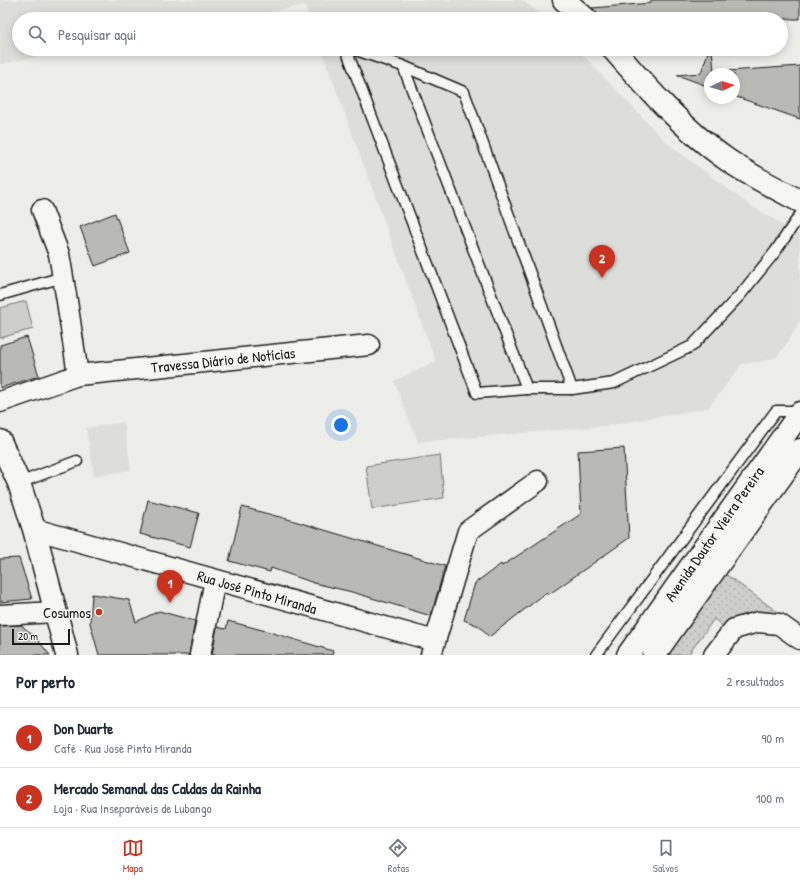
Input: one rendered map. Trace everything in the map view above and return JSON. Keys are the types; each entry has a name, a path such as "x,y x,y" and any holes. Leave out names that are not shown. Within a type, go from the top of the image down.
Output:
{"main road":[{"path":"564,0 578,12"},
{"path":"619,56 645,86 700,139 752,176 800,201"},
{"name":"Avenida Doutor Vieira Pereira","path":"628,655 800,412"},
{"path":"0,441 19,482 34,529 67,655"},
{"name":"Avenida Doutor Vieira Pereira","path":"654,655 800,450"}],"street":[{"path":"42,210 59,254 78,375"},
{"name":"Travessa Diário de Notícias","path":"0,402 78,375 369,345"},
{"path":"433,648 468,531 538,481"},
{"name":"Rua José Pinto Miranda","path":"34,529 215,580 433,648"},
{"path":"200,655 215,580"},
{"path":"0,615 55,612"},
{"path":"714,655 734,629 758,622 779,624 800,639"}],"lane":[{"path":"349,56 477,393 527,389 572,389 614,383 692,346 741,294 775,252 800,215"},
{"path":"374,56 404,66 464,92 572,389"},
{"path":"404,66 527,389"},
{"path":"0,295 63,277"},
{"path":"596,655 776,411 800,412"},
{"path":"19,482 77,461"}],"shaded area":[{"path":"0,0 521,0 539,12 308,12 305,5 270,12 12,12 12,56 42,56 0,64"},
{"path":"324,56 584,56 666,142 748,204 800,235 800,320 791,337 777,357 759,362 742,364 708,408 605,426 418,442 394,381 436,362"},
{"path":"26,301 33,329 0,338 0,308"},
{"path":"124,422 131,470 94,476 86,428"},
{"path":"440,455 444,498 372,509 366,466"},
{"path":"724,573 776,611 776,620 725,628 714,619 688,655 665,655"}],"building":[{"path":"651,0 800,0 800,19 788,19 788,12 595,12 592,8 651,3"},
{"path":"707,56 713,56 714,68 704,68 704,85 677,75 701,73"},
{"path":"800,66 800,119 740,98 740,70"},
{"path":"115,213 130,253 95,266 80,227"},
{"path":"27,337 39,376 0,388 0,345"},
{"path":"624,448 629,538 548,595 547,592 489,637 479,626 464,620 475,583 501,564 502,566 581,514 578,451"},
{"path":"148,500 199,513 190,547 140,534"},
{"path":"242,507 445,566 431,616 352,592 314,583 271,568 270,572 229,561"},
{"path":"19,558 32,599 0,602 0,559"},
{"path":"92,594 129,600 136,622 159,611 195,621 189,655 99,655 90,623"},
{"path":"228,621 333,651 332,655 212,655 217,627 226,629"},
{"path":"21,625 35,637 50,655 0,655 0,626"}],"place":[{"name":"Mercado Semanal das Caldas da Rainha","path":"602,278"},
{"name":"Don Duarte","path":"170,603"},
{"name":"Cosumos","path":"99,612"}]}
